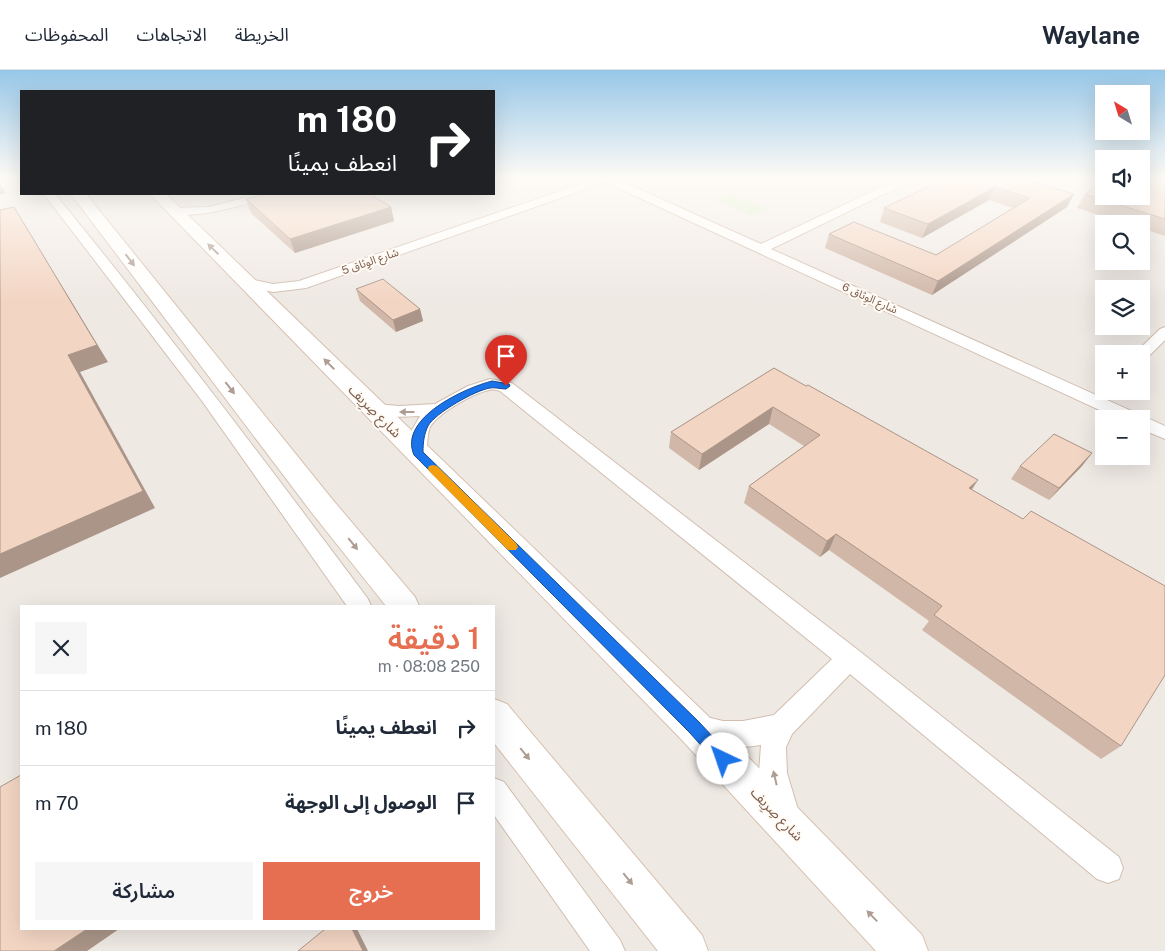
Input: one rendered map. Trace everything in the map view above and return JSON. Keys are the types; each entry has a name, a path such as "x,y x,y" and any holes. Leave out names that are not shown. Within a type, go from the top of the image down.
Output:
{"street":[{"path":"69,218 102,259 264,473 359,605"},
{"path":"97,218 322,506 403,605"},
{"name":"شارع صِرِيف","path":"182,218 694,727 789,825 906,951"},
{"name":"شارع الوِثاق 5","path":"249,283 273,288 300,285 491,218"},
{"name":"شارع الوِثاق 6","path":"697,218 1095,394"},
{"path":"761,248 824,218"},
{"name":"شارع الوِثاق 5","path":"279,313 285,297 300,285"},
{"path":"1150,346 1165,332"},
{"path":"418,453 418,437 424,423 440,409 477,388 492,384 506,386 849,658 1108,868"},
{"name":"شارع الوِثاق 6","path":"1106,400 1121,410"},
{"path":"373,409 407,412 440,409"},
{"path":"1150,426 1165,433"},
{"path":"789,825 774,773 773,747 783,725 849,658"},
{"path":"495,717 686,951"},
{"path":"694,727 723,735 764,733 783,725"},
{"path":"495,793 608,951"}],"shaded area":[{"path":"0,218 1095,218 1095,270 1150,270 1150,218 1165,218 1165,951 0,951"}],"building":[{"path":"0,218 21,218 97,345 68,355 143,491 0,554"},
{"path":"267,218 356,218 290,239"},
{"path":"912,218 939,218 928,224"},
{"path":"997,218 1036,218 938,281 829,234 854,222 936,255"},
{"path":"383,279 420,309 393,320 356,289"},
{"path":"774,368 978,480 969,488 1023,519 1031,511 1165,586 1165,675 1121,746 934,615 942,606 836,534 827,541 749,486 820,435 773,407 702,454 671,432"},
{"path":"1054,434 1092,453 1059,488 1020,466"},
{"path":"20,776 20,930 86,930 54,951 0,951 0,787"},
{"path":"324,930 352,930 363,951 298,951"}],"slow traffic":[{"path":"433,469 512,547"}],"route":[{"path":"506,386 492,384 477,388 440,409 424,423 418,437 418,453 694,727 723,759"}]}
